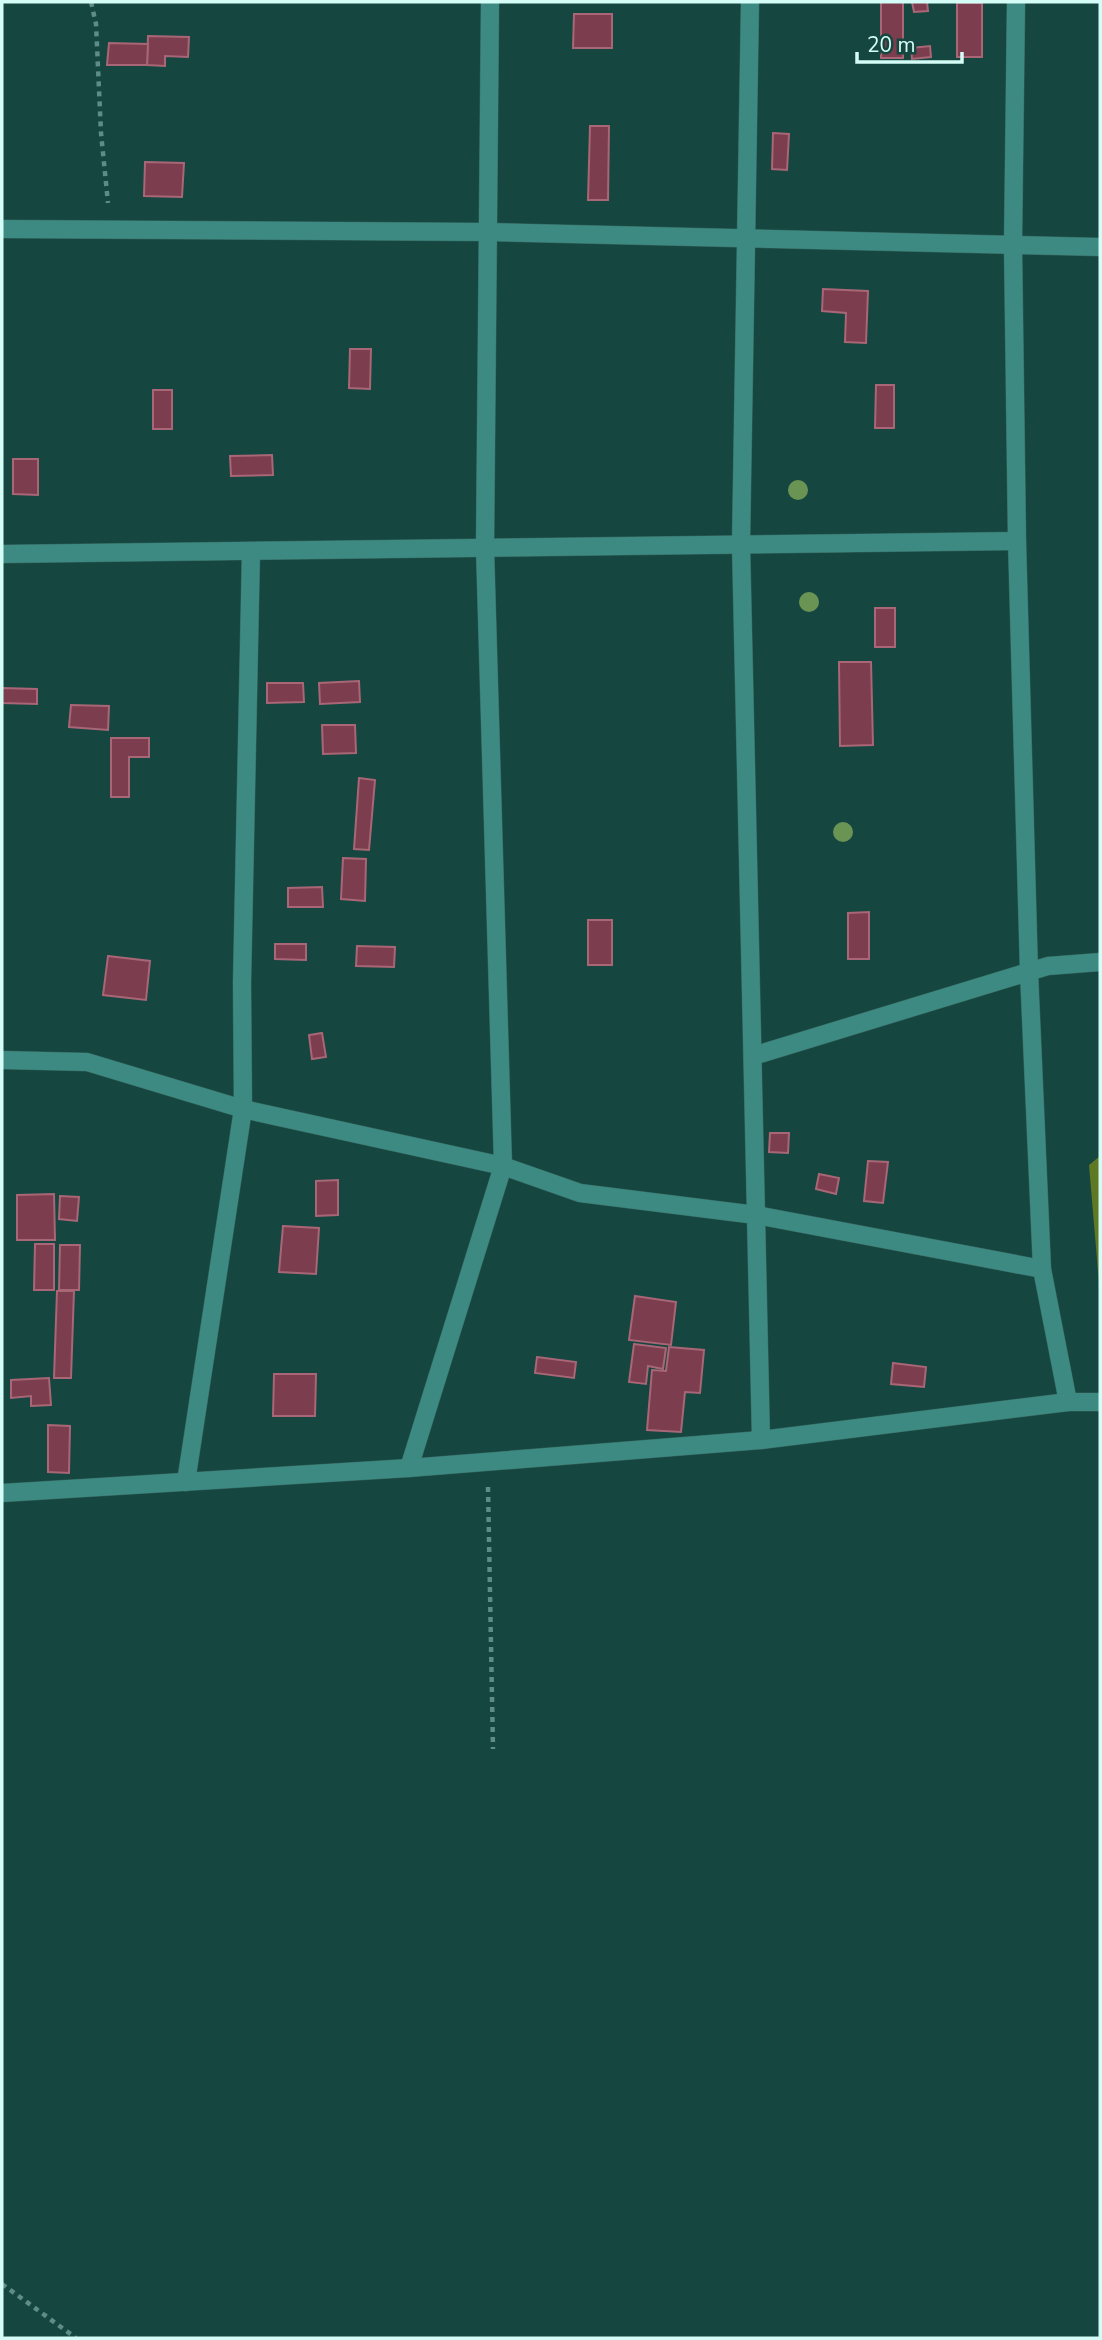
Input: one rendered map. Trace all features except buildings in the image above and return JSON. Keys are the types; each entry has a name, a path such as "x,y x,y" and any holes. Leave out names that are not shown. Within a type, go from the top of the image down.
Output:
{"street":[{"path":"408,1468 503,1166 485,548 490,2"},
{"path":"750,2 741,544 761,1440"},
{"path":"1016,2 1013,245 1017,541 1029,972 1042,1269 1068,1402"},
{"path":"2,229 488,232 1100,247"},
{"path":"2,554 1017,541"},
{"path":"187,1482 243,1109 242,983 251,551"},
{"path":"752,1056 1048,966 1100,962"},
{"path":"2,1060 87,1062 243,1109 503,1166 580,1193 756,1215 1042,1269"},
{"path":"2,1493 408,1468 761,1440 1068,1402 1100,1402"}],"path":[{"path":"90,2 96,24 101,133 111,229"},
{"path":"487,1462 493,1749"},
{"path":"2,2284 76,2338"}],"green space":[{"path":"1100,1156 1100,1295 1089,1165"}]}
